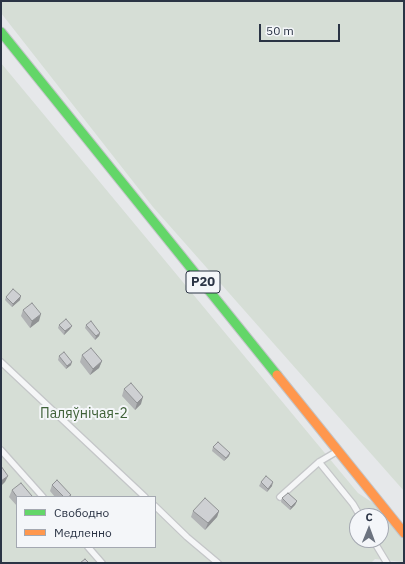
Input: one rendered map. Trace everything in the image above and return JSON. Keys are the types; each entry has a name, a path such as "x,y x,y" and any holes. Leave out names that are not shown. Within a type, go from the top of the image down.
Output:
{"main road":[{"name":"Р20","path":"1,32 404,532"}],"lane":[{"path":"1,362 144,496"},
{"path":"1,450 42,496"},
{"path":"280,497 319,462 338,451"},
{"path":"319,462 355,508"},
{"path":"156,507 187,537 218,563"},
{"path":"89,548 102,563"},
{"path":"379,548 387,563"}],"green space":[{"path":"1,1 404,1 404,491 153,207 1,13"},
{"name":"Паляўнічая-2","path":"1,63 358,493 378,508 349,508 349,548 389,548 389,521 404,540 404,562 375,559 372,562 373,563 1,563"}],"building":[{"path":"13,289 21,296 13,304 6,297"},
{"path":"32,303 41,314 32,321 23,310"},
{"path":"66,319 72,326 65,331 59,325"},
{"path":"91,321 100,333 96,336 86,325"},
{"path":"91,348 102,361 93,369 82,355"},
{"path":"64,352 72,362 67,366 59,356"},
{"path":"131,383 143,397 137,403 124,389"},
{"path":"218,442 230,453 226,458 213,447"},
{"path":"1,466 8,476 1,481"},
{"path":"266,476 273,482 268,489 261,482"},
{"path":"57,480 71,495 63,496 52,485"},
{"path":"21,483 32,496 16,496 12,490"},
{"path":"288,493 297,501 291,507 282,498"},
{"path":"205,498 219,511 208,523 193,511"},
{"path":"85,559 89,563 80,563"}],"traffic: fast":[{"path":"1,32 277,375"}],"traffic: slow":[{"path":"277,375 404,533"}]}
